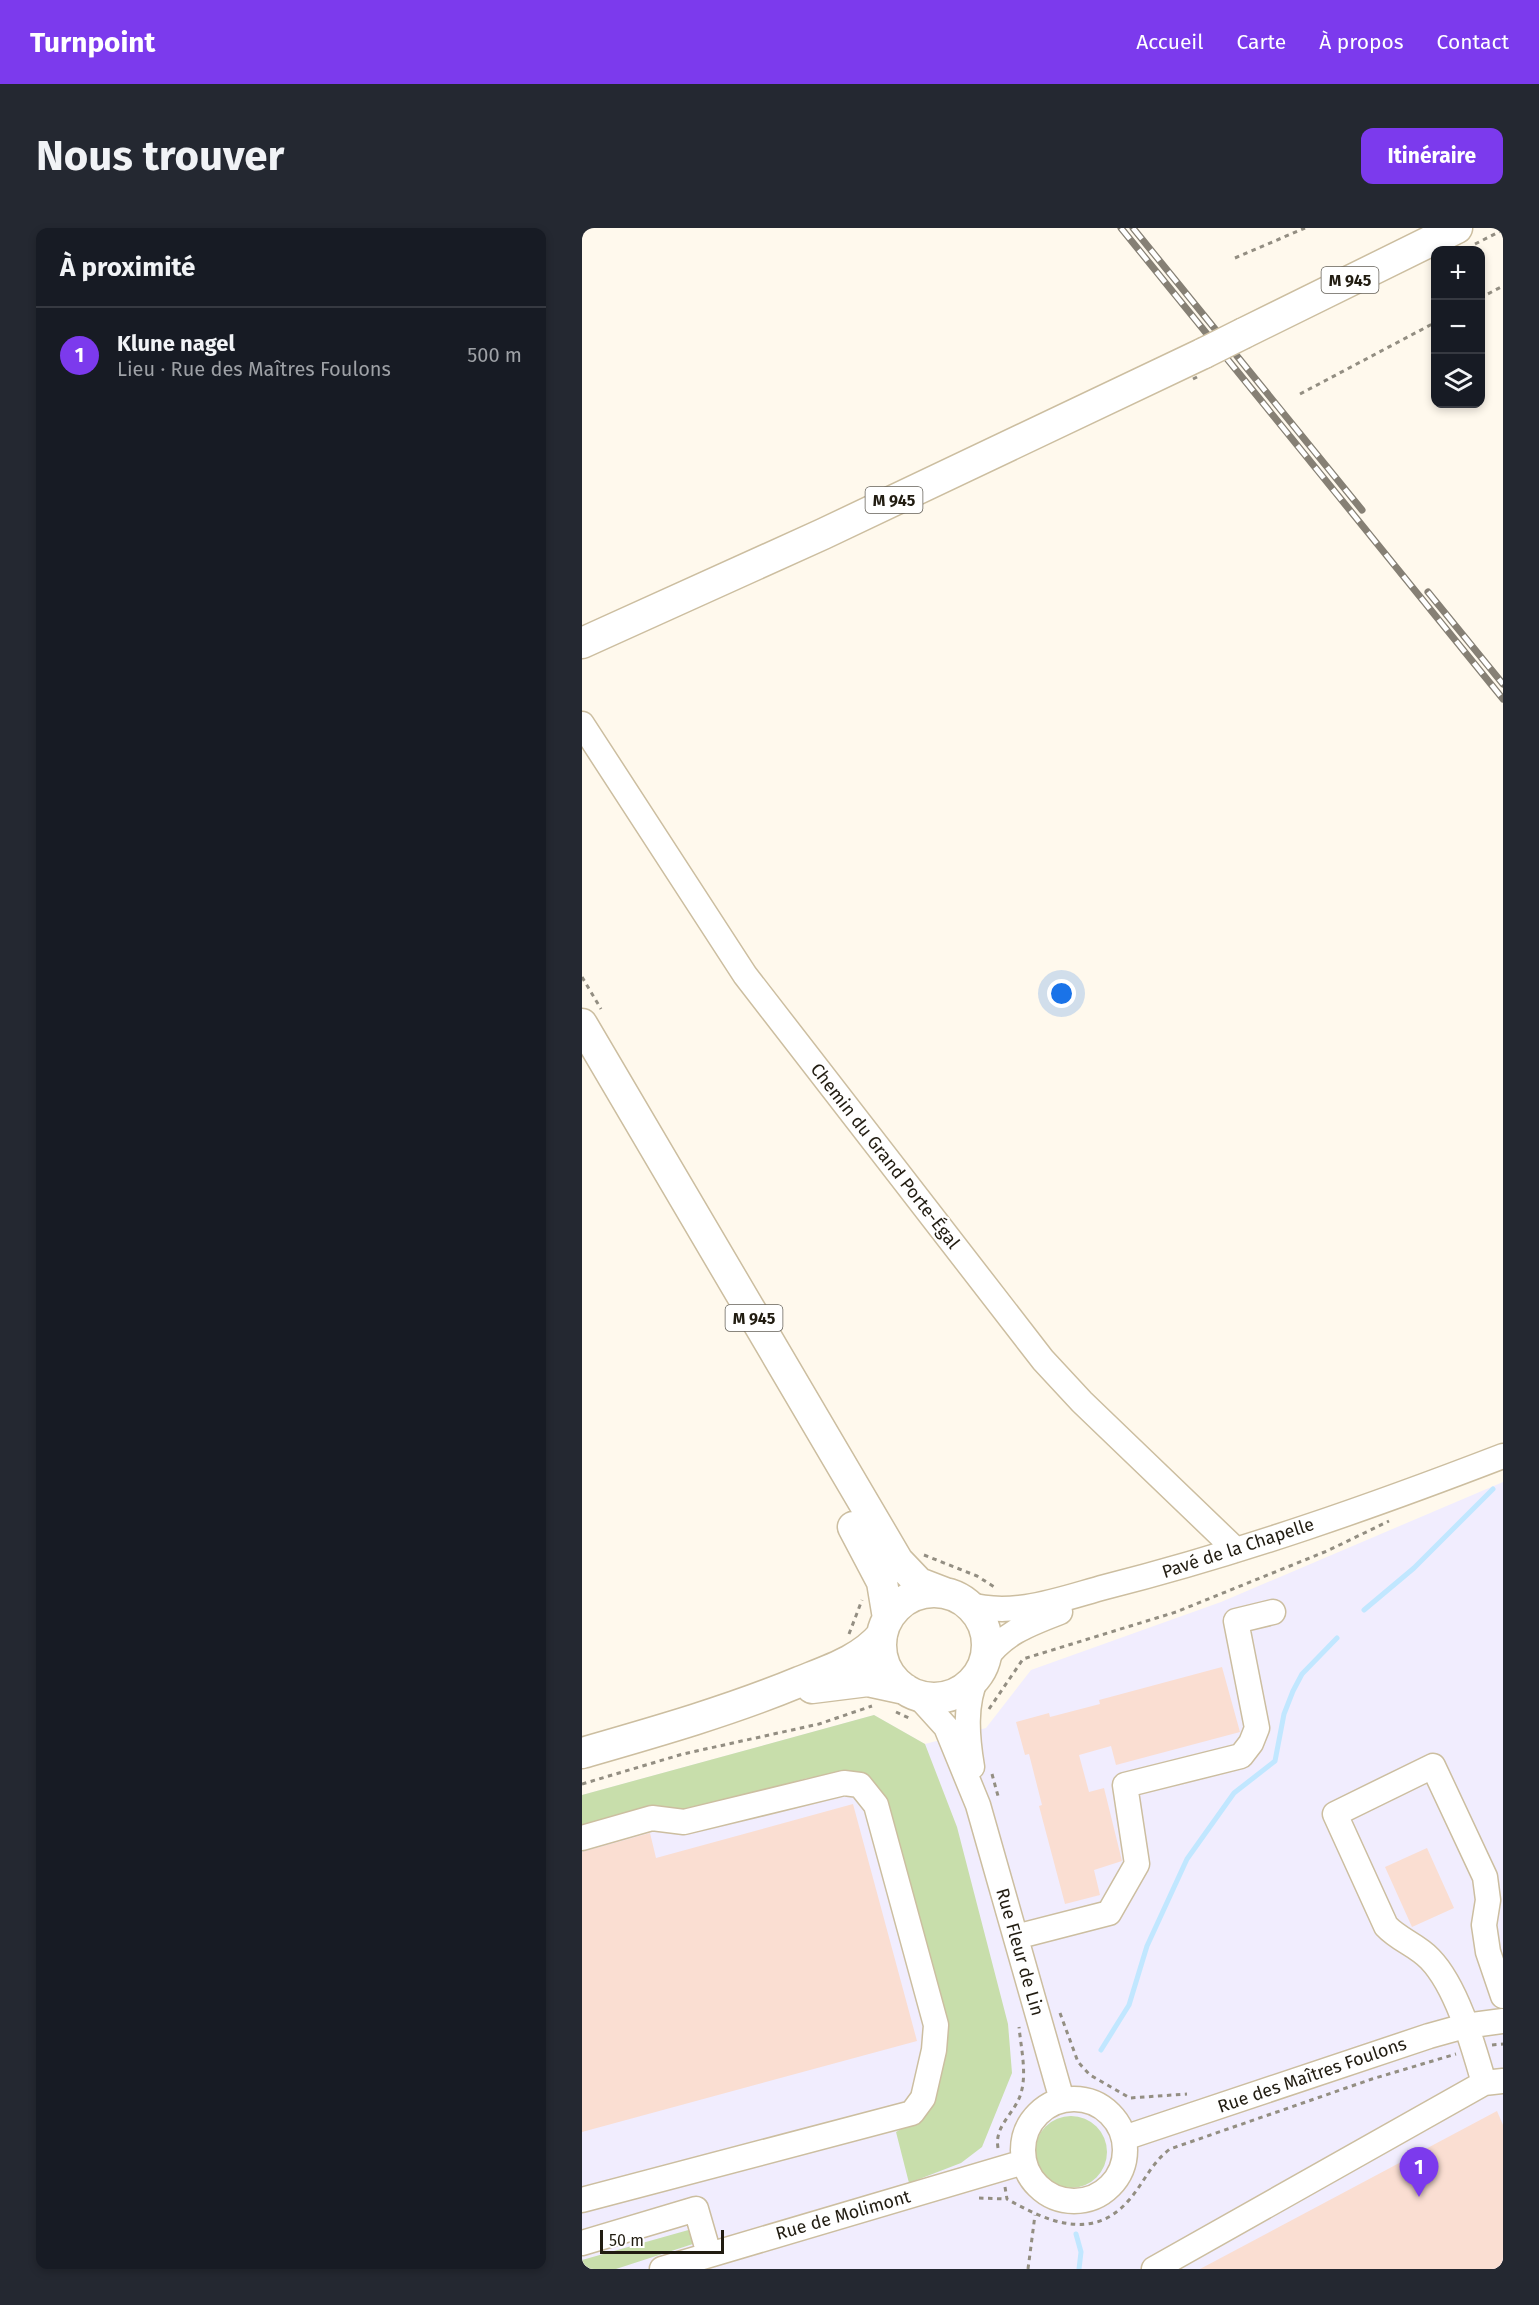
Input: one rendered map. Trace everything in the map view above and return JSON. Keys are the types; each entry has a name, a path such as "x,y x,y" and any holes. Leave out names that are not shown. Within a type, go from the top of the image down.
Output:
{"main road":[{"name":"M 945","path":"582,643 834,529 1244,333 1464,237"},
{"name":"M 945","path":"582,1023 898,1561 919,1583 956,1599"},
{"name":"M 945","path":"582,1063 871,1557 885,1589 885,1627"},
{"name":"Pavé de la Chapelle","path":"582,1753 765,1697 852,1659 869,1649 910,1598 927,1593 956,1599"},
{"path":"956,1599 980,1619 984,1630 987,1642 980,1669"},
{"path":"885,1627 881,1651 885,1666 893,1679 911,1692"},
{"name":"Pavé de la Chapelle","path":"765,1697 868,1681 933,1698 950,1695 965,1688 980,1669"}],"street":[{"name":"Chemin du Grand Porte-Égal","path":"582,724 745,975 1043,1360 1098,1419 1236,1550"},
{"name":"Pavé de la Chapelle","path":"956,1599 989,1610 1033,1606 1172,1570 1426,1485 1503,1456"},
{"path":"980,1669 999,1642 1022,1627 1172,1570"},
{"path":"1016,1937 1108,1913 1137,1864 1125,1785 1241,1756 1251,1743 1257,1728 1236,1621 1273,1612"},
{"name":"Rue Fleur de Lin","path":"980,1669 967,1717 989,1806 1016,1937 1062,2100"},
{"name":"Rue Fleur de Lin","path":"911,1692 946,1727 989,1806"},
{"path":"1154,2269 1493,2082 1474,2050 1443,1976 1430,1958 1413,1945 1397,1938 1386,1926 1335,1814 1433,1766 1485,1877 1488,1900 1484,1925 1488,1952 1503,1996"},
{"path":"582,1838 652,1818 684,1822 844,1783 860,1785 876,1805 936,2025 934,2050 923,2098 912,2113 582,2200"},
{"name":"Rue des Maîtres Foulons","path":"1124,2138 1465,2026 1503,2021"},
{"path":"1078,2099 1094,2103 1107,2111 1118,2123 1124,2138 1125,2156 1120,2173 1109,2188 1086,2200 1059,2199 1043,2191 1031,2178 1013,2165 1023,2146 1026,2130 1035,2116 1047,2106 1062,2100 1078,2099"},
{"name":"Rue de Molimont","path":"662,2269 1013,2165"},
{"path":"685,2172 709,2254"},
{"path":"654,2180 666,2218"},
{"path":"582,2243 696,2209"}],"path":[{"path":"1235,258 1305,228"},
{"path":"1464,237 1503,230"},
{"path":"1485,295 1503,286"},
{"path":"1300,393 1431,325"},
{"path":"1023,1659 1176,1612 1327,1551 1389,1521"},
{"path":"582,1784 683,1754 819,1724 873,1706"},
{"path":"989,1806 991,1772"},
{"path":"1057,2005 1078,2062 1090,2075 1130,2098 1188,2094"},
{"path":"1018,2018 1023,2064 1021,2093 999,2128 997,2140 1013,2165 1007,2199 1035,2215 1059,2223 1087,2225 1109,2218 1128,2201 1155,2160 1170,2149 1372,2079 1503,2044"},
{"path":"1028,2269 1035,2215"}],"shaded area":[{"path":"1503,1482 1503,2269 582,2269 582,1795 874,1715 925,1744 986,1728 1031,1670 1221,1602"}],"green space":[{"path":"874,1715 925,1744 957,1827 1008,2024 1012,2073 982,2147 961,2163 909,2183 896,2132 920,2118 933,2089 894,1828 846,1775 808,1778 682,1813 582,1831 582,1795"},
{"path":"1071,2116 1091,2122 1101,2132 1107,2152 1101,2172 1091,2182 1071,2188 1051,2182 1041,2172 1035,2152 1041,2132 1051,2122"},
{"path":"692,2229 696,2243 616,2269 582,2269 582,2260"}],"building":[{"path":"1222,1667 1240,1732 1116,1765 1111,1746 1079,1755 1089,1792 1104,1788 1122,1861 1094,1870 1100,1895 1065,1904 1039,1806 1042,1805 1029,1754 1025,1755 1016,1722 1049,1713 1050,1717 1100,1704 1099,1700"},
{"path":"853,1804 917,2041 582,2132 582,1852 650,1833 656,1858"},
{"path":"1427,1848 1454,1908 1412,1927 1385,1867"},
{"path":"1497,2111 1503,2125 1503,2269 1200,2269"}],"waterway":[{"path":"1364,1610 1414,1568 1493,1489"},
{"path":"1101,2050 1129,2005 1147,1946 1187,1859 1234,1793 1275,1761 1284,1714 1293,1691 1302,1674 1337,1638"},
{"path":"1076,2234 1081,2252 1079,2269"}],"railway":[{"path":"1121,228 1503,699"},
{"path":"1133,228 1362,510"},
{"path":"1428,592 1503,684"}],"place":[{"name":"Klune nagel","path":"1419,2197"}]}
